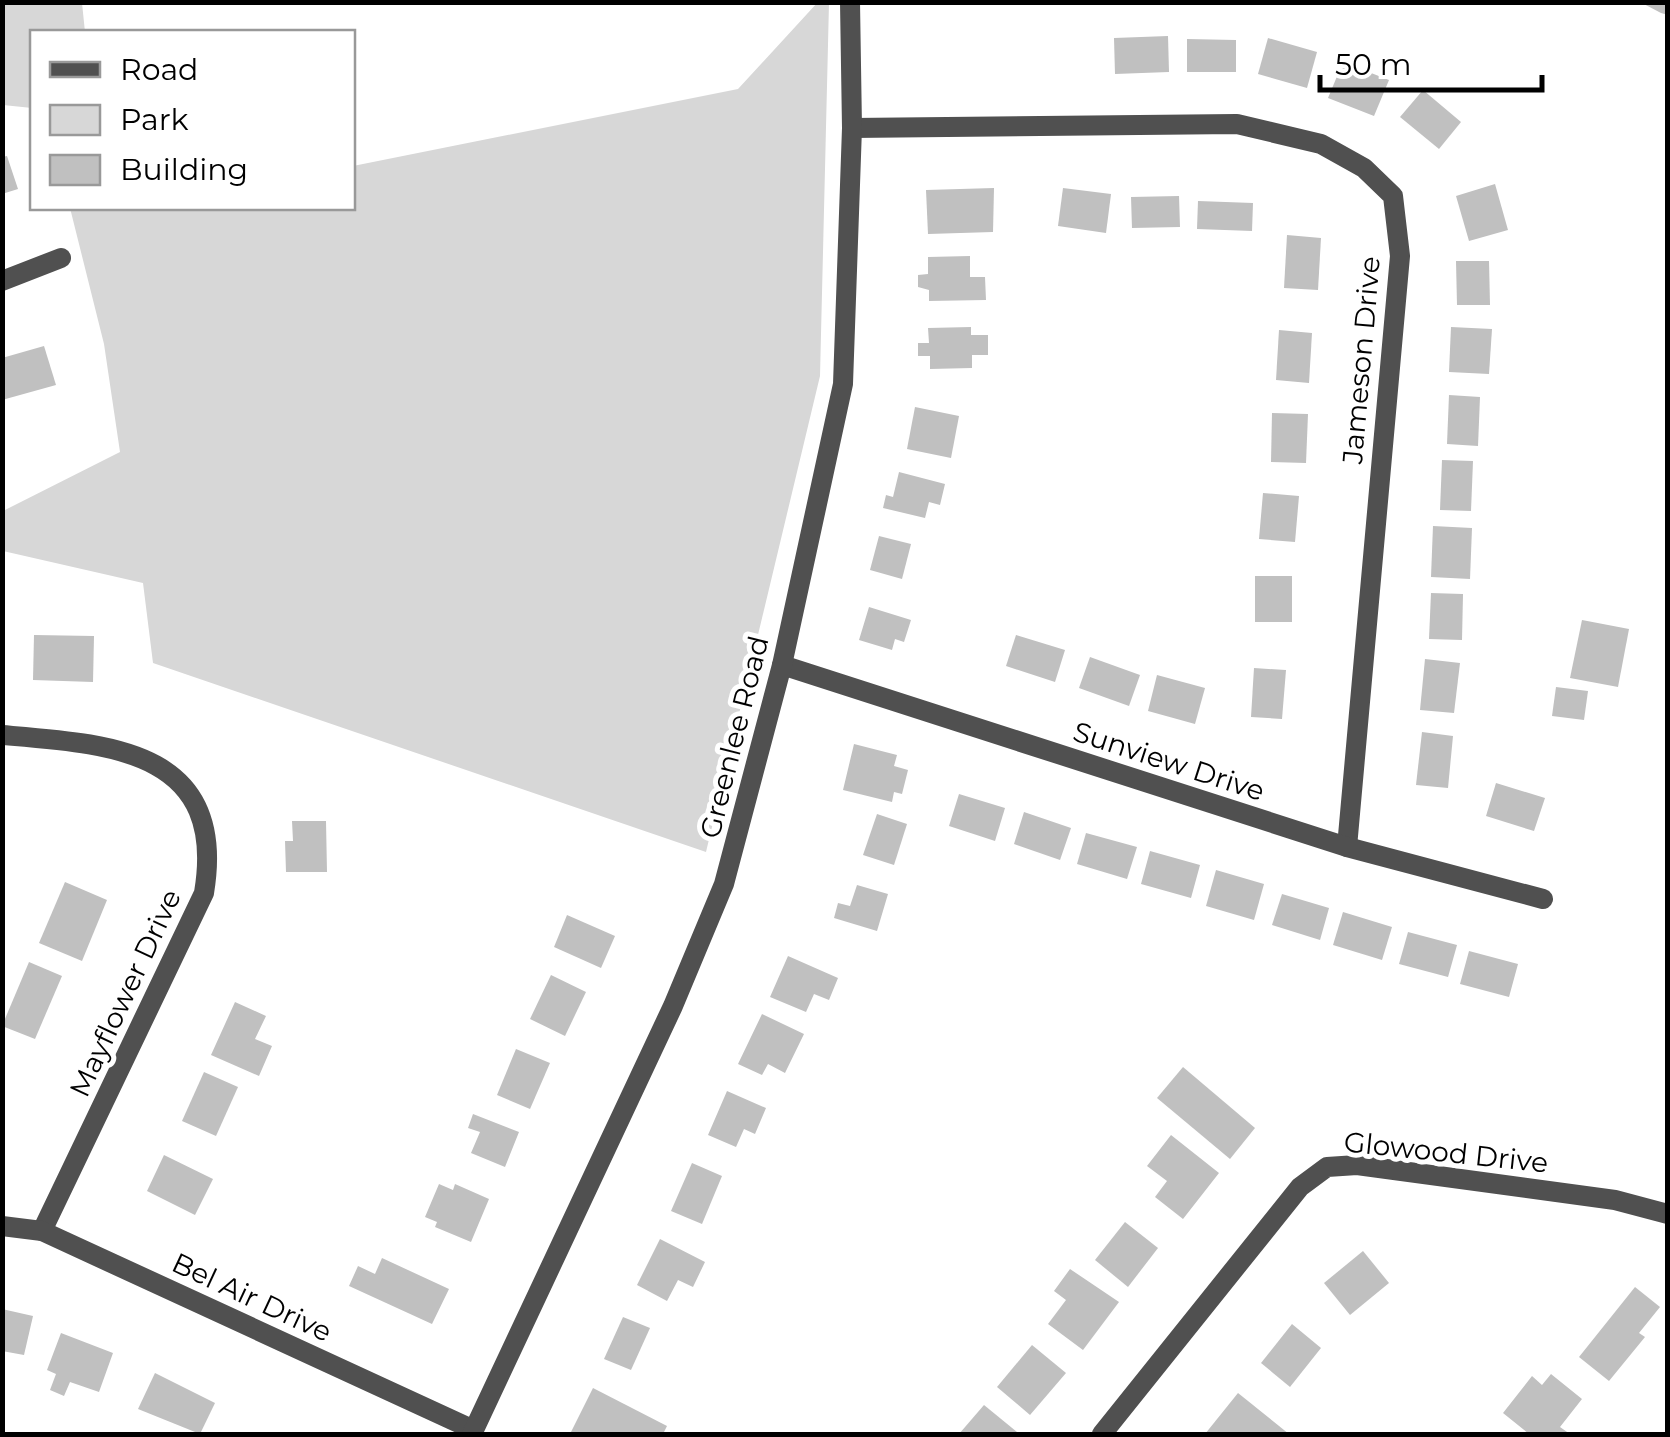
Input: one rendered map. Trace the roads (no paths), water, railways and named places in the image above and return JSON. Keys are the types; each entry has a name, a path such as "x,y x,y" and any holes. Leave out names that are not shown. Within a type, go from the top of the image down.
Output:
{"street":[{"name":"Greenlee Road","path":"473,1432 672,1006 724,884 782,665 843,384 852,128 850,2"},
{"name":"Jameson Drive","path":"852,128 1236,124 1321,144 1364,168 1392,196 1400,256 1347,847"},
{"path":"2,280 61,258"},
{"name":"Sunview Drive","path":"782,665 1347,847 1543,899"},
{"name":"Mayflower Drive","path":"2,735 104,744 141,754 177,782 201,814 211,852 204,893 42,1231"},
{"name":"Glowood Drive","path":"1102,1434 1300,1186 1327,1167 1357,1165 1615,1200 1668,1214"},
{"name":"Bel Air Drive","path":"2,1226 42,1231 473,1432"}]}
